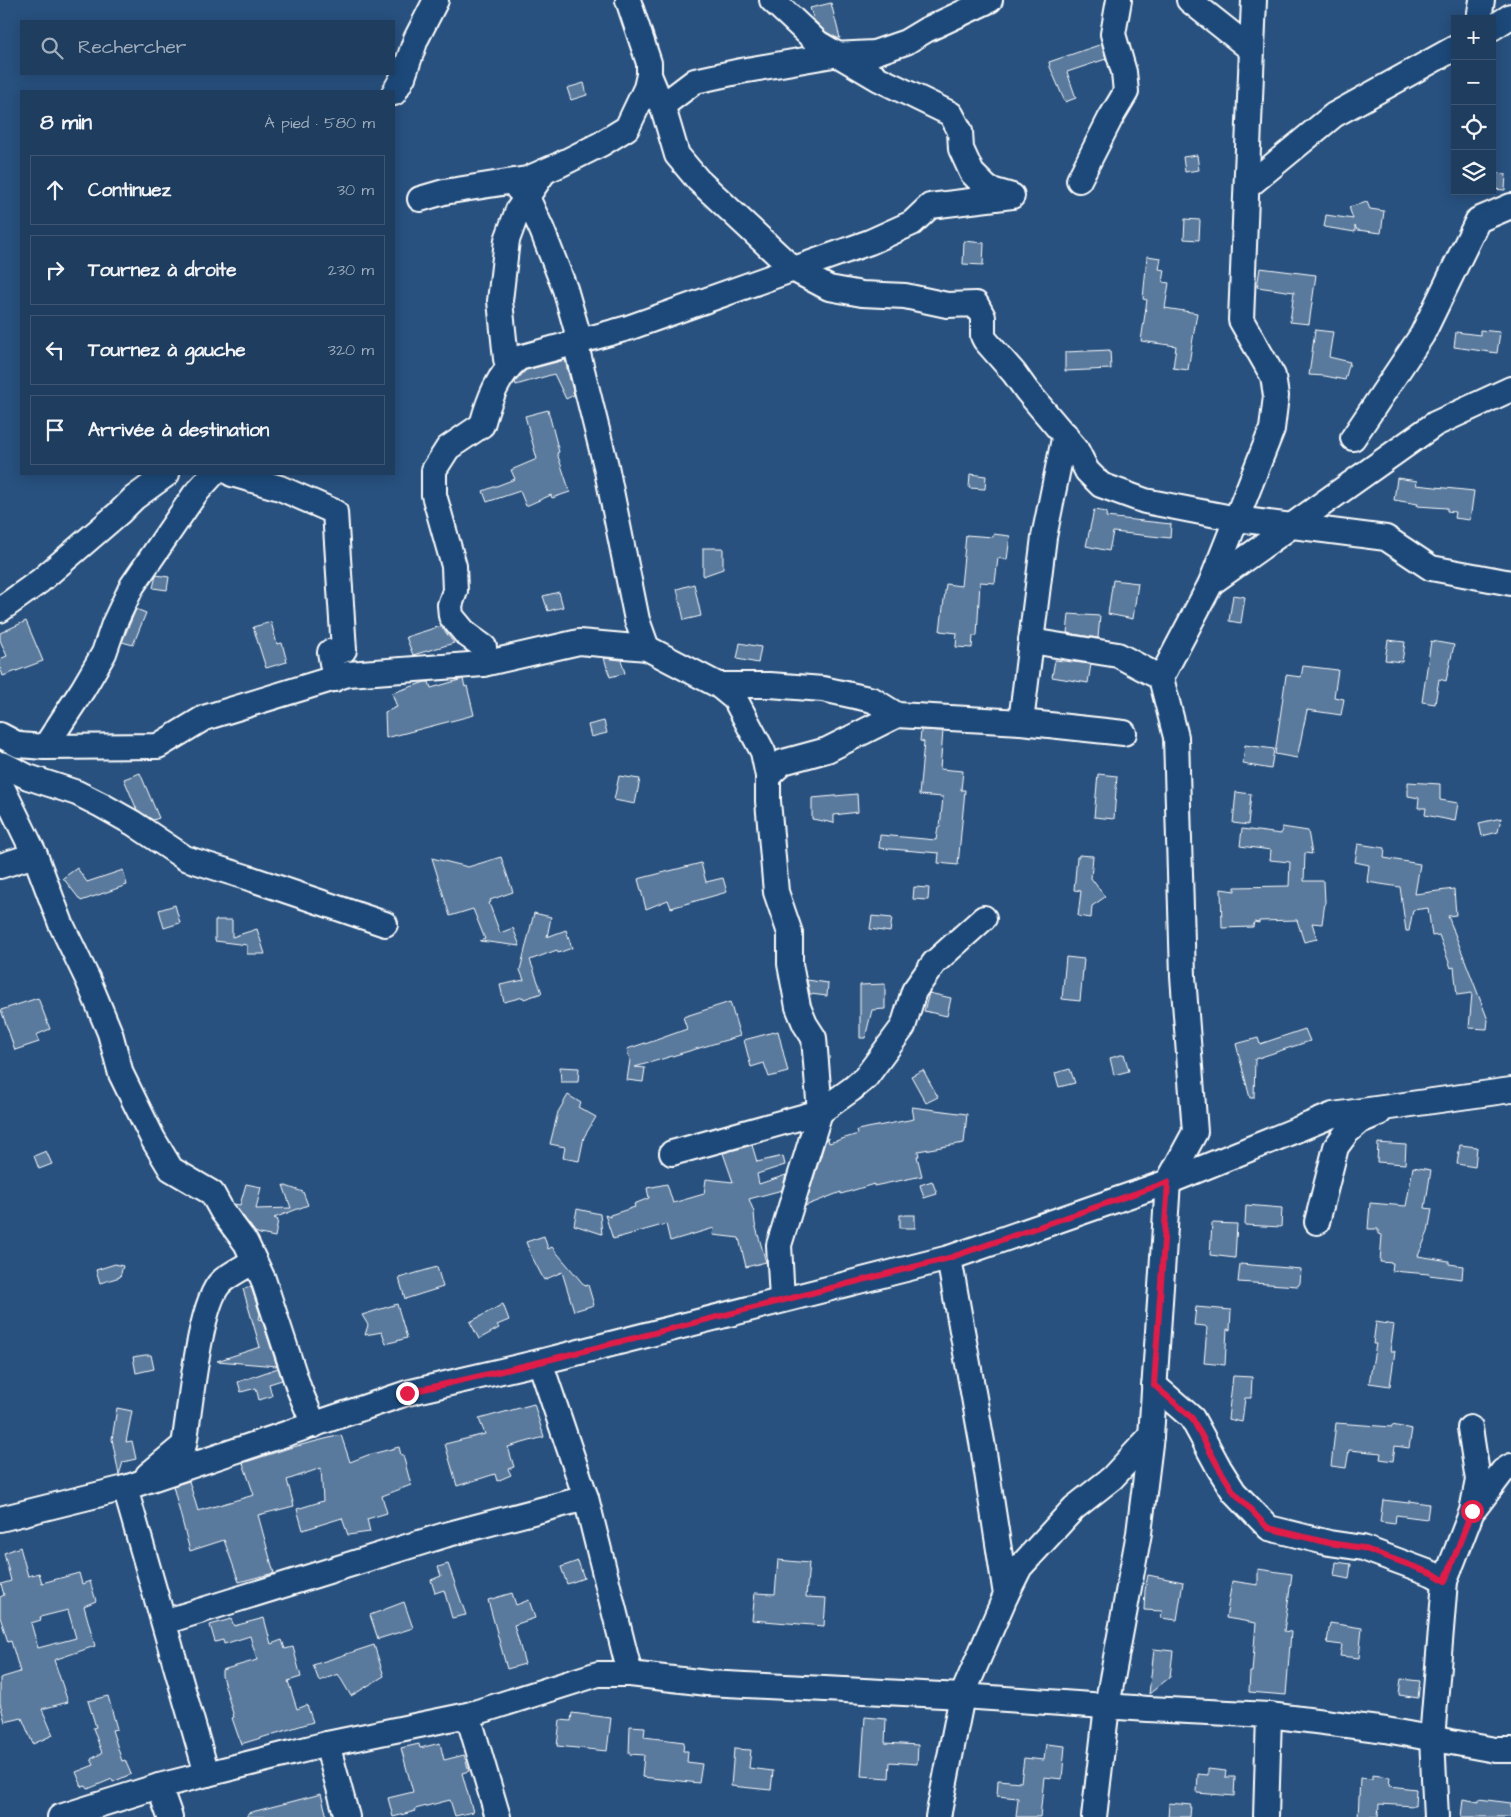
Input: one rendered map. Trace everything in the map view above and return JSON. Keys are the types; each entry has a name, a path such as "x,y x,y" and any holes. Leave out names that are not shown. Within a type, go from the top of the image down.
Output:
{"street":[{"path":"395,91 403,77 416,39 436,0"},
{"path":"420,199 444,192 527,179 601,144 627,128 646,88 649,75 649,63 628,0"},
{"path":"482,664 484,646 466,634 452,616 450,605 455,591 454,566 434,495 434,470 448,448 482,425 488,403 507,367 519,358 628,328 870,242 912,223 930,206 1012,196 988,189 972,173 961,149 960,131 951,114 879,79 818,42 772,0"},
{"path":"662,106 695,81 741,71 839,55 874,53 906,42 926,30 990,0"},
{"path":"1079,180 1126,92 1124,72 1113,34 1119,0"},
{"path":"1189,0 1252,50"},
{"path":"1094,1817 1107,1706 1139,1533 1151,1436 1168,1182 1195,1132 1183,976 1176,737 1161,678 1211,583 1272,429 1276,396 1273,376 1242,320 1254,0"},
{"path":"1480,15 1482,0"},
{"path":"1496,25 1511,16"},
{"path":"1246,187 1334,115 1451,50"},
{"path":"649,75 662,106 677,155 698,180 793,269 829,288 862,294 905,296 947,305 976,304 982,317 985,340 1014,372 1026,391 1076,448 1087,471 1100,485 1145,501 1237,519 1386,538 1431,568 1511,583"},
{"path":"506,358 500,301 508,240 518,210 544,172"},
{"path":"510,181 527,197 565,289 606,466 637,620 647,648"},
{"path":"1353,438 1422,335 1478,220 1511,206"},
{"path":"1211,583 1435,424 1511,389"},
{"path":"1021,722 1044,537 1064,434"},
{"path":"0,610 40,581 143,491 166,475"},
{"path":"143,491 186,482 204,475"},
{"path":"45,747 104,653 114,624 132,586 195,494 212,475"},
{"path":"235,475 280,488 335,512 344,650 330,652 335,679"},
{"path":"1031,640 1118,655 1161,678"},
{"path":"0,736 19,745 45,747 158,746 204,718 348,674 482,664 580,642 647,648 718,685 735,699 763,752 768,776 768,801 776,892 790,933 790,964 798,1006 805,1024 814,1038 820,1112 779,1245 782,1300"},
{"path":"718,685 770,685 823,689 873,700 897,715 1021,722 1124,733"},
{"path":"768,776 783,762 827,750 897,715"},
{"path":"0,764 28,777 77,793 101,805 133,823 185,858 385,924"},
{"path":"0,783 35,855 61,924 88,980 110,1033 121,1074 153,1139 171,1169 212,1193 222,1211 246,1243 263,1278 299,1389 314,1425"},
{"path":"0,866 35,855"},
{"path":"672,1153 820,1112 852,1090 866,1077 903,1027 914,991 934,963 984,918"},
{"path":"0,1519 131,1486 407,1393 540,1362 949,1258 1168,1182 1333,1115 1511,1090"},
{"path":"1317,1222 1336,1146 1347,1132 1360,1121 1393,1106"},
{"path":"1295,1130 1321,1132 1330,1137 1336,1146"},
{"path":"949,1258 984,1453 1006,1594"},
{"path":"131,1486 184,1445 200,1337 211,1298 221,1282 254,1261"},
{"path":"540,1362 586,1498 630,1674"},
{"path":"1154,1385 1192,1418 1234,1492 1268,1528 1329,1543 1363,1548 1434,1574 1445,1581"},
{"path":"1436,1817 1432,1738 1445,1581 1472,1511 1478,1480 1470,1428"},
{"path":"938,1817 962,1696 1006,1594 1020,1567 1074,1508 1112,1478 1151,1436"},
{"path":"1472,1511 1502,1471 1511,1466"},
{"path":"131,1486 164,1622 207,1774"},
{"path":"164,1622 445,1535 586,1498"},
{"path":"60,1817 159,1786 327,1744 468,1715 598,1674 630,1674 707,1683 1269,1714 1386,1730 1495,1750 1511,1750"},
{"path":"1266,1817 1269,1714"},
{"path":"468,1715 498,1817"},
{"path":"327,1744 347,1817"},
{"path":"159,1786 170,1817"}],"building":[{"path":"831,3 840,38 826,32 814,20 810,8"},
{"path":"1102,44 1106,59 1067,72 1076,98 1065,102 1049,62"},
{"path":"584,83 587,95 571,100 567,88"},
{"path":"1197,155 1199,170 1185,172 1183,157"},
{"path":"1496,173 1506,174 1505,190 1496,189"},
{"path":"1367,202 1370,209 1384,211 1381,233 1357,230 1355,226 1355,232 1324,227 1326,215 1353,219 1349,207"},
{"path":"1185,219 1200,220 1199,240 1184,239"},
{"path":"964,241 984,243 983,265 963,264"},
{"path":"1147,256 1161,258 1159,269 1165,270 1163,282 1169,283 1165,308 1197,313 1188,370 1173,368 1176,346 1141,341 1147,300 1143,299"},
{"path":"1260,268 1316,275 1309,324 1290,322 1294,292 1257,287"},
{"path":"1315,330 1333,332 1329,357 1350,362 1345,380 1309,375"},
{"path":"1480,330 1500,332 1497,353 1454,347 1456,332 1480,335"},
{"path":"1110,350 1111,369 1065,371 1065,352"},
{"path":"565,360 574,395 566,399 554,374 516,385 515,382 526,370"},
{"path":"548,410 559,452 557,453 570,492 552,498 551,495 526,506 520,491 487,502 483,491 515,479 511,470 537,459 525,416"},
{"path":"970,474 986,476 985,489 969,488"},
{"path":"1397,478 1417,481 1416,485 1474,491 1470,520 1454,518 1455,512 1447,511 1447,508 1417,506 1418,504 1394,500"},
{"path":"1094,510 1107,512 1106,517 1171,524 1170,538 1113,532 1109,551 1086,546"},
{"path":"993,534 1010,536 1007,560 998,558 995,583 980,582 977,636 973,636 972,648 956,647 957,633 940,631 946,584 961,586 966,535 993,537"},
{"path":"703,548 723,548 723,569 703,576"},
{"path":"156,575 169,577 167,590 153,588"},
{"path":"1113,580 1138,583 1133,619 1108,614"},
{"path":"694,584 701,616 684,620 677,589"},
{"path":"559,592 563,607 548,611 543,596"},
{"path":"1233,595 1245,597 1241,623 1229,621"},
{"path":"136,609 146,613 133,645 122,642"},
{"path":"1069,614 1100,616 1098,638 1067,633"},
{"path":"26,621 43,661 3,676 0,659 7,656 0,640 0,633"},
{"path":"271,622 277,644 282,643 287,662 266,668 253,627"},
{"path":"441,626 454,643 413,655 406,637"},
{"path":"1388,640 1405,642 1402,662 1385,660"},
{"path":"1431,641 1454,645 1446,681 1439,679 1435,704 1422,702"},
{"path":"740,643 761,647 758,663 737,659"},
{"path":"604,658 621,660 625,673 610,677"},
{"path":"1055,660 1091,664 1088,683 1052,677"},
{"path":"1303,666 1338,670 1334,697 1344,699 1341,715 1307,710 1297,758 1275,754 1286,675 1301,677"},
{"path":"463,679 465,687 467,686 474,715 386,738 385,712 397,707 392,693 425,682 429,682 431,688"},
{"path":"604,721 607,733 591,737 588,725"},
{"path":"921,730 943,731 940,769 963,771 961,790 965,790 958,865 938,863 939,853 879,848 880,835 936,840 938,827 940,827 943,797 919,795 924,742 920,741"},
{"path":"1245,745 1274,749 1271,769 1243,764"},
{"path":"140,773 159,818 153,820 137,810 124,779"},
{"path":"1098,774 1117,776 1114,819 1094,817"},
{"path":"619,776 640,779 635,804 614,800"},
{"path":"1408,782 1440,784 1440,800 1458,803 1455,821 1425,815 1426,808 1418,808 1419,798 1408,796"},
{"path":"1236,792 1251,794 1248,825 1233,823"},
{"path":"857,794 858,812 834,815 834,823 812,819 812,798"},
{"path":"1501,818 1498,832 1482,836 1479,823"},
{"path":"1282,827 1308,831 1312,854 1305,853 1304,881 1324,881 1325,902 1322,924 1312,923 1317,939 1304,942 1297,920 1259,921 1259,923 1254,922 1253,927 1222,928 1221,889 1235,891 1235,887 1289,886 1290,862 1270,860 1271,850 1240,846 1242,829 1281,834"},
{"path":"1358,844 1385,848 1384,858 1420,864 1415,894 1454,889 1456,915 1448,916 1488,1020 1487,1029 1469,1028 1472,993 1457,995 1454,967 1451,968 1439,935 1432,936 1428,908 1413,910 1409,931 1406,931 1400,887 1367,882 1369,865 1355,862"},
{"path":"1079,855 1093,856 1091,878 1105,897 1092,906 1091,918 1078,916 1081,891 1074,890 1077,857"},
{"path":"501,857 513,892 490,900 491,902 489,903 500,933 513,928 520,946 480,941 485,939 473,909 450,916 432,858 468,867"},
{"path":"701,863 706,882 723,878 727,892 671,908 668,900 646,909 638,879"},
{"path":"77,868 87,882 123,870 127,885 81,901 63,878"},
{"path":"914,887 929,888 928,900 913,899"},
{"path":"175,905 180,923 164,928 159,910"},
{"path":"534,913 551,917 547,937 566,930 572,948 558,953 557,950 530,960 542,993 524,999 523,997 504,1002 500,985 524,980 520,970"},
{"path":"872,916 892,918 890,932 870,929"},
{"path":"215,920 232,920 232,937 257,929 265,954 247,954 247,945 215,941"},
{"path":"1066,957 1084,959 1080,1001 1062,999"},
{"path":"807,980 828,983 827,996 810,994"},
{"path":"885,984 885,1009 872,1010 865,1038 860,1038 860,985"},
{"path":"929,993 951,998 947,1016 924,1011"},
{"path":"38,998 50,1029 36,1035 39,1042 15,1050 1,1010"},
{"path":"730,1002 740,1036 635,1067 645,1068 643,1082 627,1080 630,1060 627,1049 687,1029 683,1017"},
{"path":"1305,1029 1310,1041 1255,1059 1254,1098 1250,1098 1236,1044 1258,1038 1260,1044"},
{"path":"778,1031 788,1072 769,1077 764,1063 751,1067 744,1040"},
{"path":"1124,1054 1129,1071 1114,1075 1110,1058"},
{"path":"560,1067 579,1068 578,1082 561,1082"},
{"path":"1070,1069 1075,1083 1059,1087 1055,1073"},
{"path":"923,1070 938,1097 926,1103 911,1076"},
{"path":"568,1095 581,1103 578,1107 596,1117 584,1137 579,1161 563,1158 565,1147 550,1144 558,1112"},
{"path":"912,1107 967,1114 964,1143 918,1151 919,1156 917,1156 922,1176 874,1186 874,1184 841,1194 841,1192 805,1206 826,1139 828,1138 829,1143 858,1134 857,1130 914,1119"},
{"path":"1378,1143 1406,1145 1405,1164 1377,1162"},
{"path":"752,1145 757,1162 783,1156 785,1165 757,1174 759,1184 786,1175 782,1190 749,1199 766,1262 746,1267 739,1238 713,1235 714,1228 670,1241 666,1224 613,1239 605,1215 610,1217 610,1215 635,1207 634,1204 649,1198 647,1188 667,1184 673,1203 704,1194 706,1179 733,1182 723,1153"},
{"path":"1460,1145 1477,1147 1475,1167 1457,1164"},
{"path":"46,1151 52,1164 39,1169 34,1156"},
{"path":"1413,1167 1431,1170 1425,1208 1432,1209 1428,1232 1418,1256 1449,1261 1449,1264 1463,1266 1462,1279 1392,1271 1393,1263 1380,1262 1382,1235 1378,1234 1378,1229 1368,1229 1370,1203 1406,1206"},
{"path":"932,1181 937,1194 924,1198 920,1185"},
{"path":"246,1184 261,1187 256,1209 291,1208 283,1185 303,1192 308,1205 274,1218 278,1220 275,1237 260,1234 255,1232 234,1204 240,1205"},
{"path":"1246,1205 1282,1208 1281,1227 1245,1225"},
{"path":"577,1209 600,1214 602,1234 574,1225"},
{"path":"900,1215 915,1215 915,1228 900,1228"},
{"path":"1212,1223 1237,1224 1235,1258 1210,1255"},
{"path":"544,1236 548,1249 552,1247 585,1286 588,1285 594,1305 574,1311 562,1272 544,1280 526,1242"},
{"path":"115,1264 123,1266 120,1277 100,1283 96,1270"},
{"path":"1240,1264 1301,1269 1300,1283 1298,1286 1238,1282"},
{"path":"437,1267 443,1287 405,1299 399,1278"},
{"path":"251,1287 260,1314 259,1319 262,1320 277,1366 217,1361 260,1347 243,1289"},
{"path":"397,1304 407,1338 386,1344 382,1332 365,1335 368,1325 362,1315"},
{"path":"503,1304 509,1320 497,1325 499,1328 479,1339 470,1322"},
{"path":"1196,1307 1231,1310 1230,1330 1227,1329 1225,1365 1204,1363 1207,1328 1194,1325"},
{"path":"1376,1322 1394,1325 1390,1351 1395,1351 1390,1386 1369,1383 1376,1344 1373,1344"},
{"path":"151,1355 154,1369 136,1373 133,1357"},
{"path":"278,1368 282,1380 269,1384 272,1396 259,1400 256,1388 241,1392 238,1382"},
{"path":"1233,1376 1252,1377 1251,1398 1245,1398 1242,1422 1228,1419"},
{"path":"534,1404 544,1437 508,1447 514,1467 508,1469 511,1475 497,1481 495,1474 457,1486 445,1444 485,1434 479,1419"},
{"path":"117,1408 132,1411 126,1442 132,1441 136,1459 123,1462 119,1475 112,1439"},
{"path":"1336,1423 1392,1427 1392,1425 1412,1429 1409,1448 1395,1446 1393,1461 1380,1459 1381,1453 1349,1450 1346,1468 1331,1466"},
{"path":"341,1435 350,1462 399,1447 401,1455 403,1455 411,1485 382,1496 387,1513 367,1519 370,1532 348,1535 342,1518 303,1530 297,1509 323,1501 321,1468 287,1480 294,1506 258,1515 274,1573 239,1582 224,1540 190,1551 173,1486 189,1481 198,1511 254,1495 243,1463 289,1448"},
{"path":"1383,1500 1429,1504 1427,1519 1396,1515 1395,1524 1380,1522"},
{"path":"20,1547 28,1576 39,1573 42,1583 79,1573 82,1584 90,1581 96,1601 84,1606 95,1646 54,1660 68,1702 42,1709 53,1735 33,1744 22,1718 5,1722 0,1703 0,1678 20,1672 11,1641 8,1642 0,1617 0,1597 4,1595 1,1584 11,1581 4,1553","holes":["68,1610 76,1638 38,1648 31,1623 41,1620 40,1617"]},
{"path":"778,1560 809,1563 806,1597 826,1598 824,1626 752,1620 755,1593 775,1594"},
{"path":"578,1561 584,1578 567,1584 561,1567"},
{"path":"1336,1562 1351,1564 1349,1579 1334,1576"},
{"path":"448,1564 466,1615 452,1618 444,1590 435,1593 431,1580 441,1576 438,1567"},
{"path":"1258,1569 1292,1574 1284,1631 1291,1632 1286,1695 1249,1692 1256,1623 1226,1618 1232,1581 1258,1585"},
{"path":"1148,1575 1183,1582 1177,1620 1161,1618 1162,1611 1144,1610"},
{"path":"512,1593 516,1605 529,1600 535,1618 514,1625 525,1664 507,1669 488,1600"},
{"path":"404,1602 413,1628 378,1639 370,1615"},
{"path":"264,1618 271,1644 282,1640 285,1649 293,1647 301,1677 288,1681 297,1709 307,1705 313,1722 241,1744 232,1718 234,1717 222,1670 257,1660 250,1636 224,1644 223,1640 215,1642 210,1625 231,1619 234,1626"},
{"path":"1330,1623 1362,1628 1359,1658 1340,1656 1342,1645 1327,1643"},
{"path":"374,1645 384,1676 351,1696 338,1674 319,1681 313,1665"},
{"path":"1154,1649 1173,1651 1170,1677 1149,1694"},
{"path":"1401,1679 1420,1681 1418,1698 1399,1695"},
{"path":"108,1696 117,1729 112,1730 122,1761 125,1760 131,1774 113,1782 112,1779 88,1789 86,1786 82,1787 76,1772 94,1765 91,1759 102,1753 93,1728 96,1727 88,1701"},
{"path":"572,1713 611,1718 607,1751 557,1746 560,1720 571,1721"},
{"path":"865,1717 886,1719 885,1743 918,1745 917,1764 890,1762 889,1778 861,1776"},
{"path":"630,1726 645,1727 644,1737 684,1742 683,1751 688,1751 687,1762 702,1764 699,1783 642,1777 644,1755 629,1754"},
{"path":"440,1743 444,1760 464,1755 469,1771 462,1773 473,1812 455,1816 450,1800 393,1817 388,1798 413,1792 401,1748 419,1744 420,1748"},
{"path":"1046,1744 1065,1746 1062,1779 1044,1777 1040,1817 1016,1817 1018,1798 997,1796 998,1780 1021,1782 1024,1758 1044,1760"},
{"path":"734,1749 751,1750 749,1768 773,1771 771,1790 731,1786"},
{"path":"1208,1769 1226,1771 1225,1777 1235,1777 1234,1796 1197,1793 1198,1774 1208,1775"},
{"path":"1372,1775 1390,1777 1389,1786 1416,1789 1415,1806 1379,1804 1378,1817 1358,1817 1360,1778 1372,1779"},
{"path":"321,1794 327,1817 248,1817 248,1813"},
{"path":"1463,1799 1479,1802 1479,1799 1511,1803 1511,1817 1461,1817"},
{"path":"1169,1803 1191,1805 1190,1817 1168,1817"}],"route":[{"path":"407,1393 540,1362 949,1258 1168,1182 1154,1385 1192,1418 1234,1492 1252,1512 1268,1528 1329,1543 1363,1548 1434,1574 1445,1581 1472,1511"}]}
